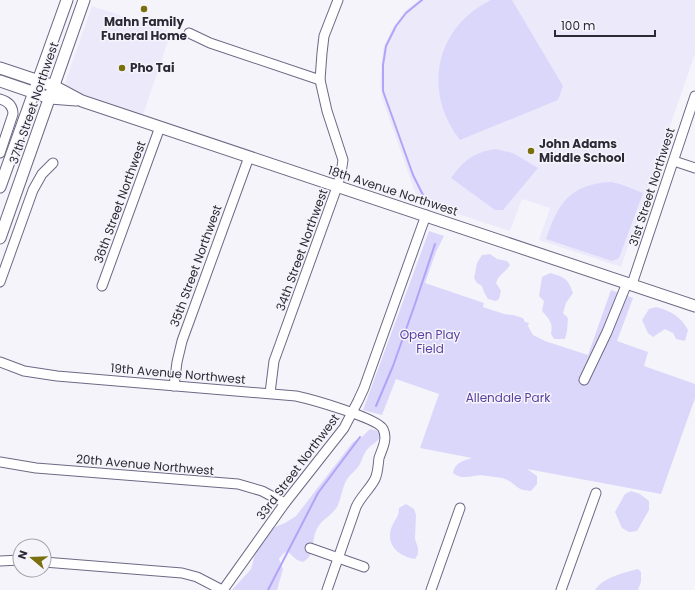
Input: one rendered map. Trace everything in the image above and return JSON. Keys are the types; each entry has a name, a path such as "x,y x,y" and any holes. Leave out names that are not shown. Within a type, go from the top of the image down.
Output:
{"main road":[{"name":"37th Street Northwest","path":"0,187 33,92 68,0"},
{"name":"37th Street Northwest","path":"0,238 84,0"},
{"name":"18th Avenue Northwest","path":"0,68 54,86 82,101 695,306"},
{"name":"18th Avenue Northwest","path":"0,81 50,98 82,101"}],"street":[{"name":"34th Street Northwest","path":"270,393 274,361 338,187 341,173 343,160 327,111 320,80 324,36 338,0"},
{"path":"189,33 210,43 320,80"},
{"name":"31st Street Northwest","path":"584,380 629,284 674,161 695,96"},
{"path":"0,98 8,103 13,110 12,118 0,153"},
{"name":"36th Street Northwest","path":"102,286 160,127"},
{"name":"35th Street Northwest","path":"174,386 182,341 249,157"},
{"path":"674,161 695,168"},
{"path":"0,282 33,190 42,174 53,163"},
{"name":"33rd Street Northwest","path":"222,590 285,503 344,428 364,388 426,215"},
{"name":"19th Avenue Northwest","path":"0,362 24,371 57,376 304,397 372,420 379,424 383,429 385,439 376,476 356,507 327,590"},
{"name":"20th Avenue Northwest","path":"0,462 36,468 238,484 262,490 285,503"},
{"path":"561,590 596,493"},
{"path":"431,590 460,508"},
{"path":"310,548 364,567"},
{"path":"0,561 12,560"},
{"path":"52,563 182,573 197,577 222,590"}],"shaded area":[{"name":"John Adams Middle School","path":"419,0 695,0 695,54 621,267 539,240 550,208 522,199 510,231 418,201 382,98 380,83 383,48 393,27 405,11"},
{"path":"92,6 171,32 141,121 63,95 67,77"}],"green space":[{"path":"491,0 512,0 563,86 558,100 460,140 448,121 441,102 438,82 440,62 447,44 457,27 472,12"},
{"path":"495,149 513,153 538,168 503,210 495,210 451,178 470,158 481,152"},
{"path":"611,182 643,193 619,258 612,261 546,239 555,215 568,198 576,191 585,187"},
{"name":"Allendale Park","path":"429,231 444,236 436,252 425,283 484,303 483,307 523,318 525,322 529,323 528,326 533,335 545,341 588,355 611,290 633,298 617,341 648,352 644,366 695,384 695,398 661,494 527,469 537,476 537,484 531,491 522,490 509,481 501,478 482,475 465,477 457,476 453,473 456,466 460,462 472,458 420,448 439,394 396,379 382,415 363,410"},
{"path":"490,254 497,259 507,261 510,265 496,283 501,291 499,299 496,301 488,299 482,286 477,283 474,278 477,263 482,255"},
{"path":"550,273 565,279 573,293 566,303 563,313 568,318 565,339 554,339 551,334 552,327 550,322 542,311 544,301 539,296 542,277"},
{"path":"656,307 670,312 682,321 688,330 685,341 676,339 673,333 665,329 653,337 648,333 642,320 649,309"},
{"path":"370,429 378,431 381,436 366,451 360,464 347,479 337,507 318,527 314,537 312,551 307,559 303,562 297,560 287,551 282,555 279,559 283,569 277,590 232,590 251,569 256,551 266,536 275,527 296,516 353,442 362,437"},
{"path":"631,491 640,494 649,501 649,510 637,531 629,532 622,528 615,512 625,494"},
{"path":"406,504 414,509 416,515 415,539 418,554 415,559 399,553 392,545 390,540 391,529 399,512 399,508"},
{"path":"638,569 641,572 641,582 638,590 595,590 603,582 609,579"}],"waterway":[{"path":"422,0 406,13 396,26 386,46 383,65 383,91 413,175 423,195"},
{"path":"376,406 393,366 435,244"},
{"path":"268,590 318,493 360,437"}],"place":[{"name":"Mahn Family Funeral Home","path":"144,9"},
{"name":"Pho Tai","path":"122,68"},
{"name":"John Adams Middle School","path":"531,151"}],"park label":[{"name":"Open Play Field","path":"430,342"}]}
